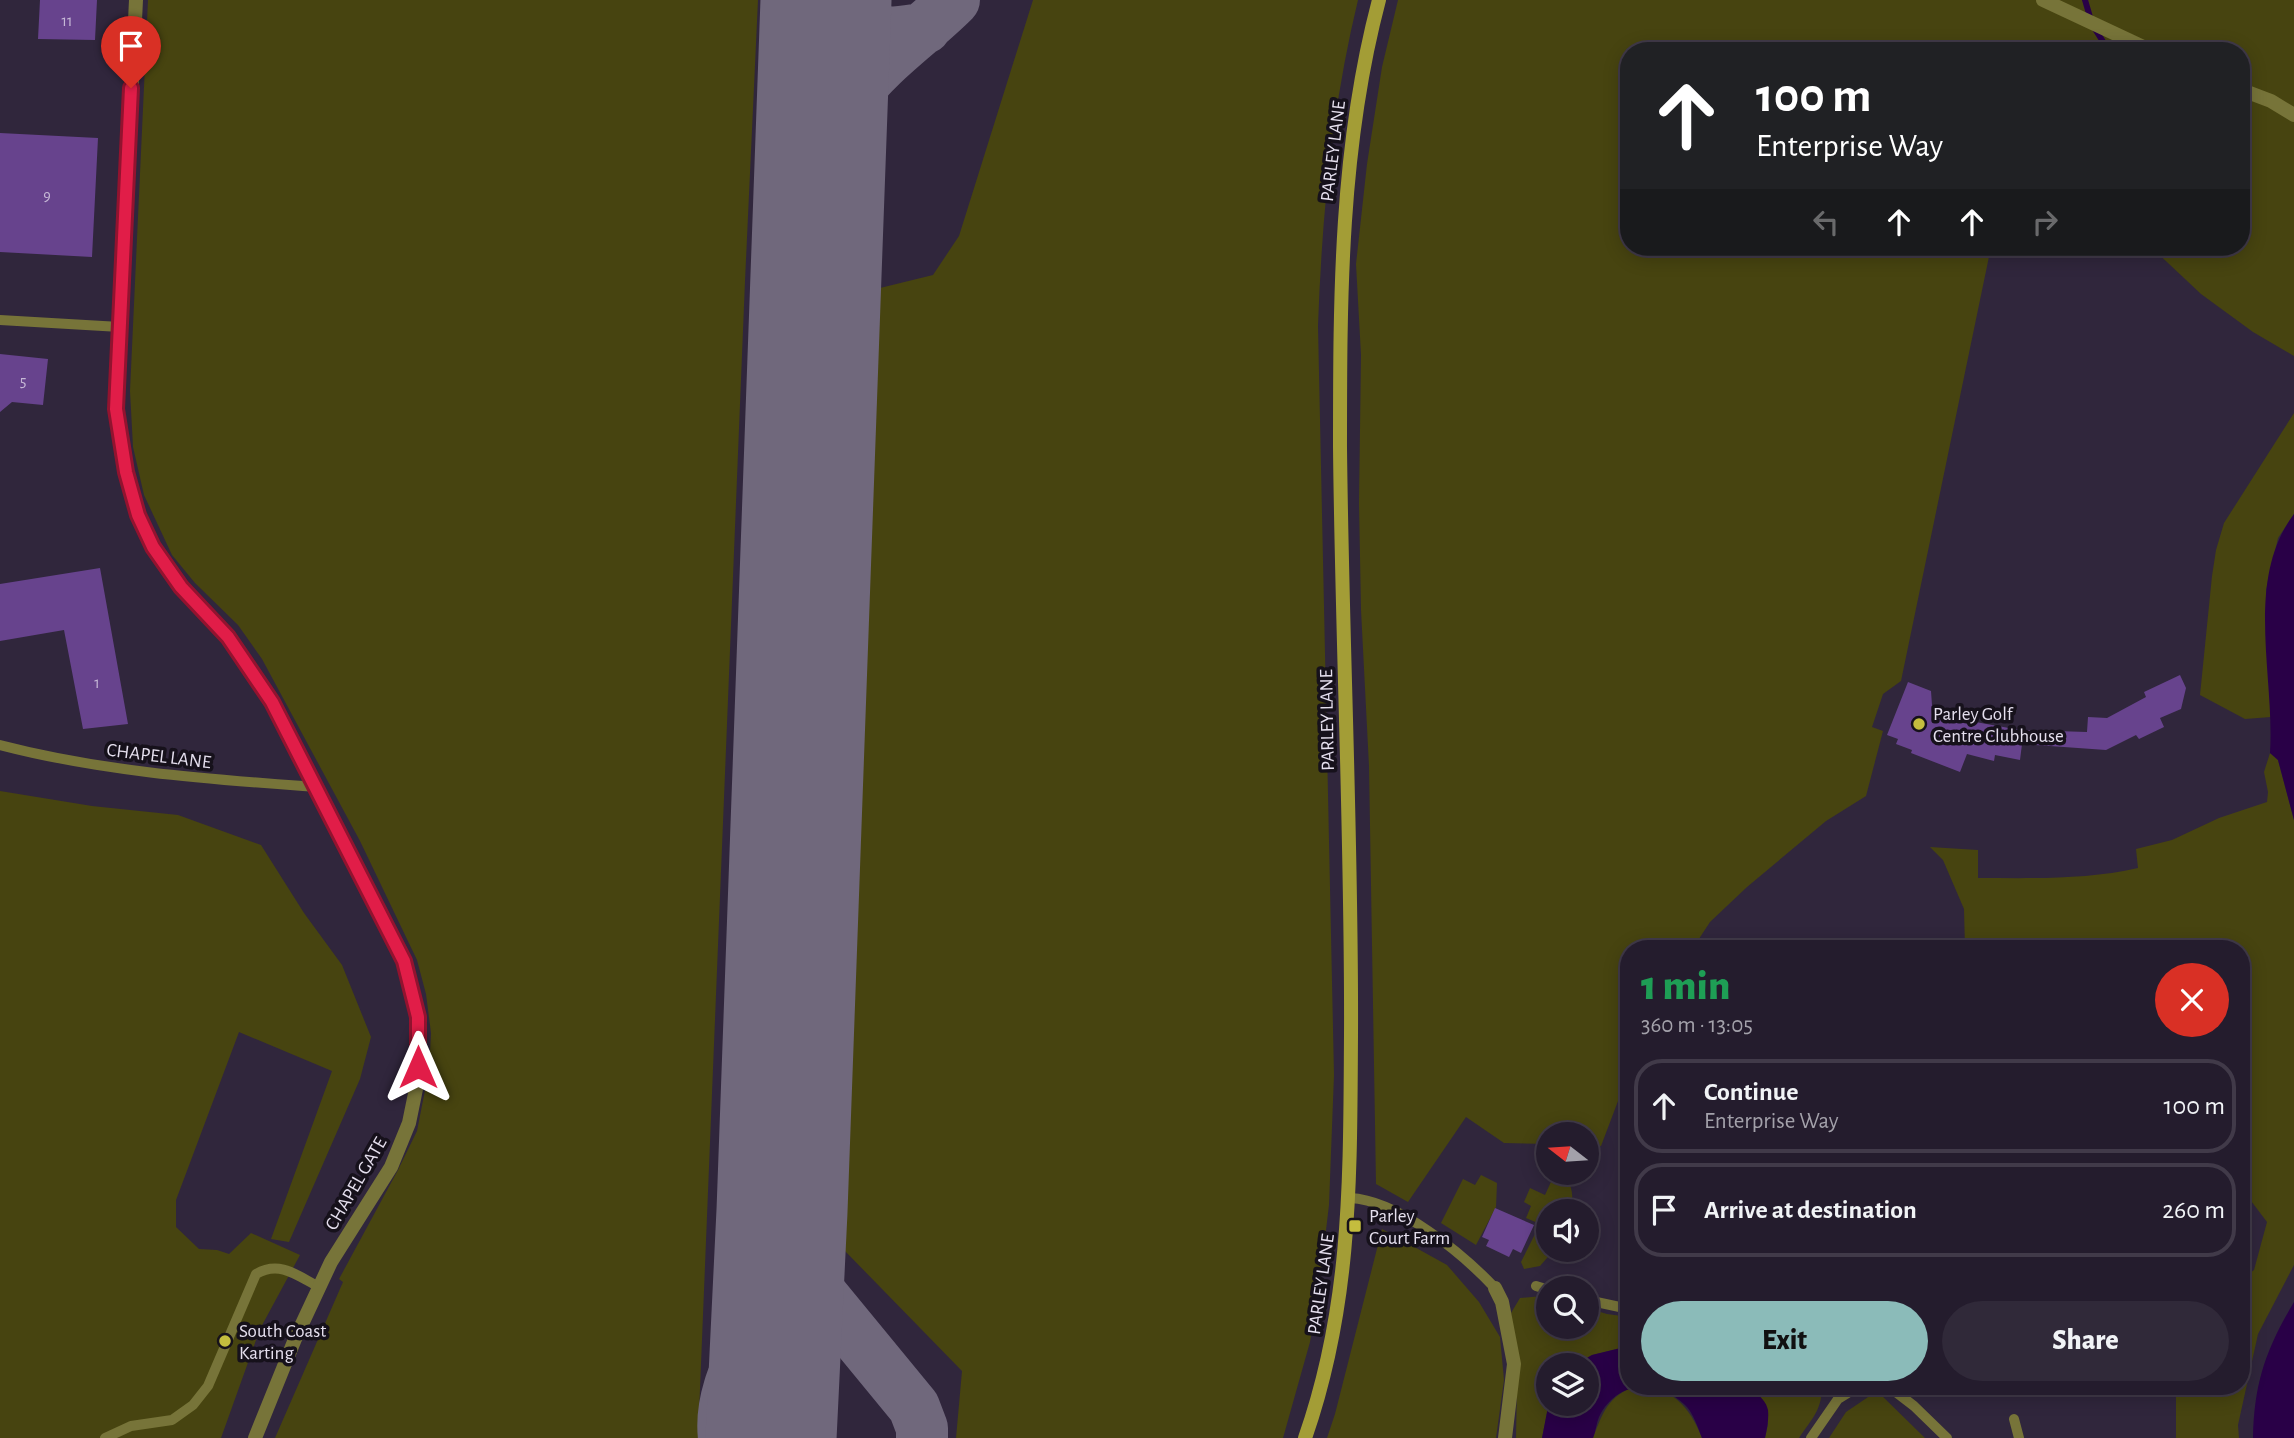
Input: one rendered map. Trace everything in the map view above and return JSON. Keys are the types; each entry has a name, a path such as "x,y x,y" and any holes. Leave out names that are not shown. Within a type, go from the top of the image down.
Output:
{"main road":[{"name":"PARLEY LANE","path":"1306,1438 1333,1342 1350,1198 1351,964 1341,539 1341,279 1343,217 1350,154 1359,92 1379,0"}],"street":[{"name":"CHAPEL GATE","path":"136,0 116,409 122,456 138,515 153,547 168,570 228,637 272,702 404,961 418,1017 417,1084 409,1123 395,1156 331,1262 290,1350 255,1438"},
{"path":"2043,0 2133,42"},
{"path":"2250,93 2271,101 2294,115"},
{"path":"1495,1288 1502,1302 1514,1364 1505,1438"}],"lane":[{"path":"0,320 120,327"},
{"name":"CHAPEL LANE","path":"0,745 35,754 161,775 315,787"},
{"path":"1350,1198 1375,1201 1405,1217 1450,1247 1495,1288"},
{"path":"105,1438 131,1426 172,1420 193,1405 208,1386 256,1274 267,1268 278,1267 320,1287"},
{"path":"1599,1303 1620,1307"},
{"path":"1811,1438 1838,1399 1844,1395"},
{"path":"1900,1395 1947,1438"},
{"path":"2014,1419 2019,1438"}],"shaded area":[{"path":"148,0 758,0 698,1438 275,1438 343,1282 339,1279 417,1131 429,1070 431,1033 426,994 417,960 360,841 262,659 238,625 195,583 172,555 144,495 133,447 130,391"},
{"path":"1033,0 1358,0 1335,121 1322,243 1318,326 1334,1075 1329,1205 1310,1342 1283,1438 956,1438 962,1371 844,1250 880,288 933,275 959,236"},
{"path":"1398,0 2294,0 2294,356 2253,332 2201,294 2161,256 2250,256 2250,42 1620,42 1620,256 1989,256 1901,681 1883,694 1872,727 1883,731 1866,796 1826,821 1747,887 1710,922 1698,940 1620,940 1620,1096 1601,1146 1600,1122 1536,1122 1536,1144 1504,1143 1466,1117 1408,1202 1376,1184 1369,766 1359,503 1361,355 1356,264 1367,164 1382,67"},
{"path":"2294,413 2294,514 2278,538 2266,590 2271,717 2245,719 2200,695 2216,550 2224,523"},
{"path":"2294,514 2294,820 2278,760 2270,753 2265,629 2270,568 2279,540"},
{"path":"2270,753 2278,760 2294,820 2294,1265 2258,1334 2250,1370 2250,1273 2254,1270 2267,1222 2250,1200 2250,940 1965,940 1964,909 1943,860 1930,847 1978,850 1978,878 2079,876 2138,868 2136,849 2172,840 2219,818 2267,802 2264,772"},
{"path":"0,791 92,806 178,815 261,845 304,913 342,965 371,1037 360,1079 289,1242 271,1239 332,1071 239,1032 176,1200 176,1227 199,1249 229,1254 251,1233 300,1255 260,1329 221,1438 0,1438"},
{"path":"1481,1175 1497,1183 1496,1207 1476,1245 1441,1223 1463,1179 1475,1185"},
{"path":"1550,1185 1571,1186 1572,1199 1536,1199 1536,1222 1526,1218 1531,1206 1524,1202 1530,1188 1545,1195"},
{"path":"1382,1229 1447,1265 1479,1302 1500,1337 1504,1380 1496,1438 1327,1438"},
{"path":"1536,1232 1536,1262 1544,1262 1540,1266 1524,1269 1521,1262"},
{"path":"1536,1297 1536,1339 1599,1339 1599,1312 1620,1316 1620,1348 1599,1353 1536,1353 1536,1416 1546,1416 1542,1438 1516,1438 1517,1384 1511,1313 1520,1298"},
{"path":"2294,1302 2294,1438 2253,1438 2256,1400 2263,1367"},
{"path":"1620,1348 1620,1394 1607,1405 1599,1417 1593,1438 1542,1438 1546,1416 1599,1416 1599,1353"},
{"path":"1619,1395 1671,1395 1692,1417 1702,1438 1593,1438 1608,1406"},
{"path":"1672,1395 1758,1395 1768,1410 1765,1438 1702,1438 1685,1405"},
{"path":"1758,1395 1821,1395 1815,1414 1799,1438 1765,1438 1768,1424"},
{"path":"1871,1395 1881,1395 1925,1438 1829,1438 1846,1412"},
{"path":"2176,1395 2245,1395 2238,1425 2239,1438 2176,1438"}],"building":[{"path":"40,0 97,0 95,40 38,39"},
{"path":"0,133 98,138 92,257 0,252"},
{"path":"0,354 48,359 43,405 12,402 0,412"},
{"path":"100,568 128,724 83,729 64,630 0,641 0,584"},
{"path":"2180,675 2186,688 2181,709 2160,718 2164,727 2139,739 2136,735 2106,750 2022,744 2020,760 1995,755 1994,761 1967,754 1960,772 1911,753 1912,750 1896,744 1898,739 1887,735 1908,682 1931,691 1932,705 1970,721 2020,730 2087,732 2088,717 2107,718 2146,697 2144,692"},
{"path":"1495,1208 1534,1225 1521,1253 1513,1249 1509,1257 1486,1246 1489,1240 1482,1237"}],"waterway":[{"path":"2085,0 2090,17"},
{"path":"2095,29 2103,42"}],"taxiway":[{"path":"848,0 863,21 880,31 900,32 925,28"},
{"path":"819,161 842,113 863,84 954,0"},
{"path":"782,1221 786,1244 794,1261 914,1407 922,1428 922,1438"},
{"path":"724,1438 723,1419 730,1384 766,1301 780,1248"}],"runway":[{"path":"771,1438 782,1211 826,0"}],"place":[{"name":"Parley Golf Centre Clubhouse","path":"1919,724"},
{"name":"Parley Court Farm","path":"1355,1226"},
{"name":"South Coast Karting","path":"225,1341"}],"route":[{"path":"131,88 116,409 122,456 138,515 153,547 168,570 228,637 272,702 404,961 418,1017 418,1067"}]}
